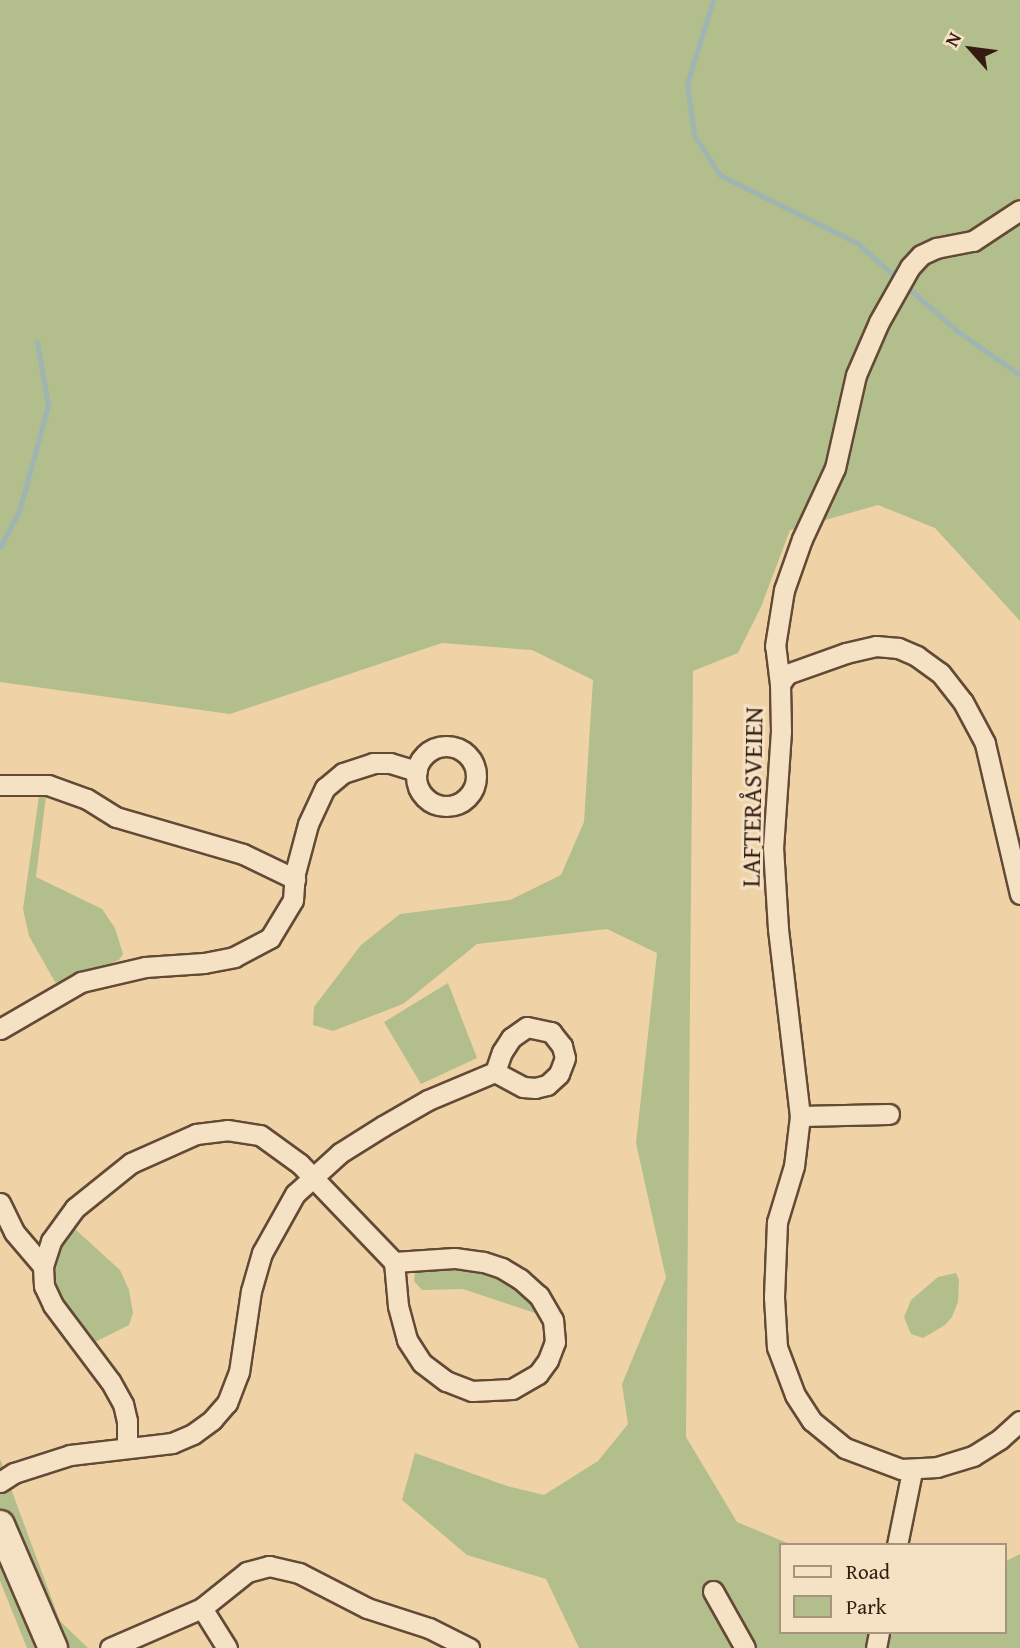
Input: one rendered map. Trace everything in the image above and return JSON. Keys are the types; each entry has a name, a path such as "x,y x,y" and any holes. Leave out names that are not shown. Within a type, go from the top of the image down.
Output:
{"street":[{"path":"780,684 775,646 784,590 802,539 835,468 856,375 880,322 910,267 921,255 936,248 973,241 1020,210"},
{"name":"LAFTERÅSVEIEN","path":"912,1471 845,1448 812,1421 795,1395 777,1347 774,1297 777,1222 794,1166 800,1116 778,929 773,847 781,731 780,684 787,674 876,646 898,648 917,656 940,673 963,702 985,743 1020,894"},
{"path":"0,1029 81,982 145,967 204,963 234,957 254,947 270,937 293,900 295,879 316,804 334,780 343,773 373,763 404,765 417,771"},
{"path":"0,785 48,785 87,799 116,817 243,854 295,879"},
{"path":"0,1482 14,1473 69,1455 172,1443 193,1434 227,1403 239,1372 251,1291 262,1253 295,1194 340,1153 428,1100 495,1072"},
{"path":"800,1116 889,1114"},
{"path":"127,1447 127,1421 123,1404 110,1381 53,1305 44,1286 43,1266 51,1241 75,1208 131,1163 196,1134 227,1130 260,1135 281,1149 314,1178 394,1262 398,1306 407,1340 422,1363 446,1381 471,1391 512,1389 538,1374 548,1360 555,1342 553,1320 539,1296 520,1279 483,1262 454,1258 394,1262"},
{"path":"0,1203 13,1231 43,1266"},
{"path":"897,1543 912,1471 973,1456 1000,1439 1020,1421"},
{"path":"0,1525 53,1648"},
{"path":"110,1648 202,1608 247,1572 269,1566 285,1568 367,1608 440,1633 469,1648"},
{"path":"713,1591 746,1648"},
{"path":"202,1608 227,1648"}],"green space":[{"path":"0,0 1020,0 1020,621 935,528 878,505 790,530 761,607 738,653 693,671 686,1437 737,1522 787,1543 778,1543 778,1634 1006,1634 1006,1561 1020,1554 1020,1648 579,1648 546,1579 467,1555 402,1500 415,1453 507,1486 544,1495 598,1461 628,1424 622,1384 666,1278 636,1143 657,953 607,929 477,944 403,1004 333,1031 313,1025 314,1007 361,945 400,914 510,900 561,875 584,822 593,680 532,650 442,643 230,714 0,682"},
{"path":"39,796 46,796 36,877 102,909 115,928 123,954 119,960 61,983 55,982 29,936 23,909"},
{"path":"448,983 477,1058 421,1084 384,1022"},
{"path":"68,1228 75,1229 120,1270 129,1290 133,1313 129,1325 93,1343 59,1302 53,1283 51,1267"},
{"path":"462,1265 491,1270 517,1284 537,1305 538,1314 463,1289 422,1290 414,1281 415,1273 426,1267"},
{"path":"956,1273 959,1280 958,1302 952,1317 945,1325 923,1338 911,1334 904,1317 911,1300 938,1277"},
{"path":"0,1459 60,1621 88,1648 27,1648 0,1581"}],"waterway":[{"path":"713,0 687,84 694,135 720,175 857,243 957,331 1020,375"},
{"path":"0,547 19,512 48,405 37,342"}]}
